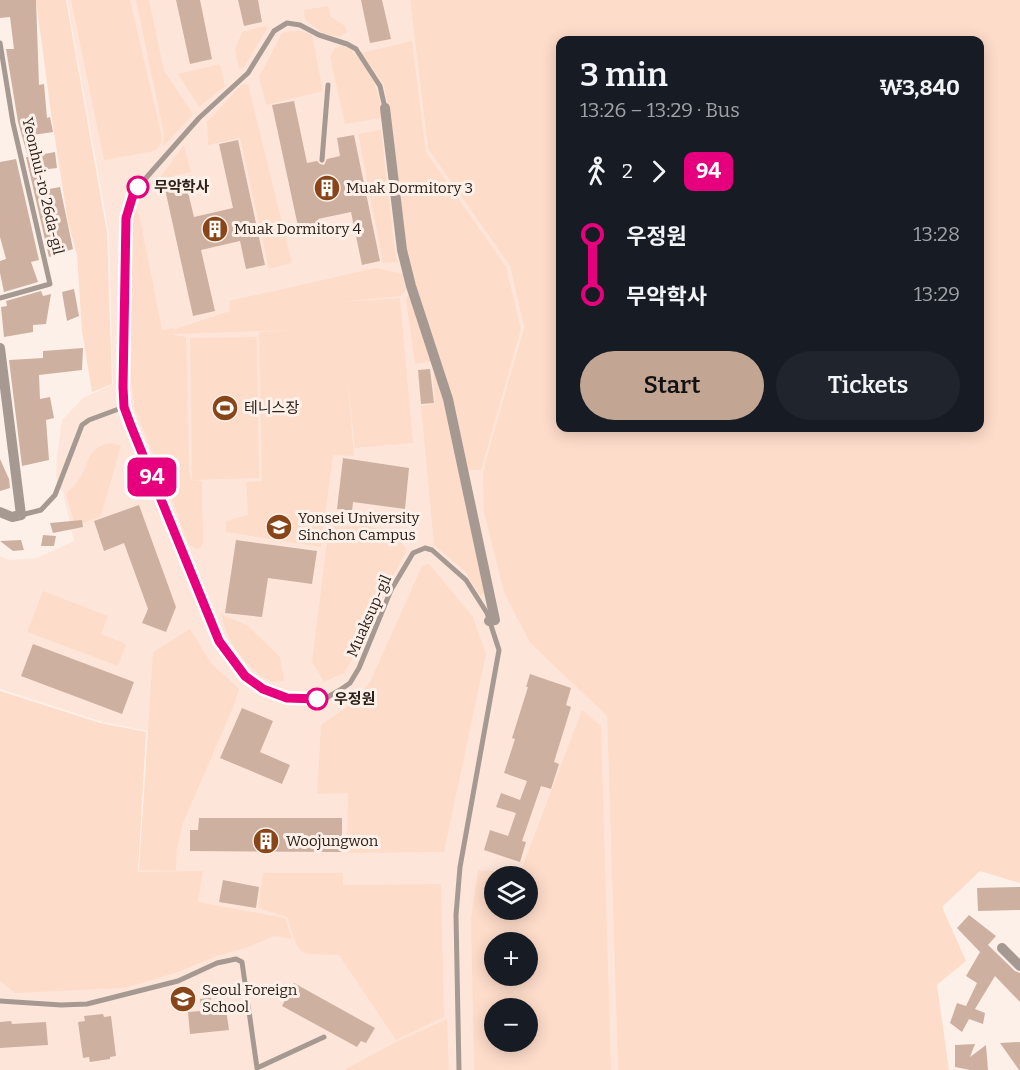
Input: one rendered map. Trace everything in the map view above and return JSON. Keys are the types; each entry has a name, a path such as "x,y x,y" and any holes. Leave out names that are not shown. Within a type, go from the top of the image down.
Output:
{"street":[{"path":"385,108 402,250 411,286 448,399 495,620 489,621"},
{"path":"0,348 21,515 12,517 0,512"},
{"path":"1002,948 1020,966"}],"lane":[{"path":"21,515 41,510 55,495 82,425 89,420 124,407 126,218 133,195 199,118 248,73 274,31 287,22 292,23 356,49 380,86 385,108"},
{"name":"Yeonhui-ro 26da-gil","path":"0,43 13,123 50,284 0,298"},
{"path":"322,160 328,85"},
{"name":"Muaksup-gil","path":"124,407 219,641 245,676 263,689 287,698 302,700 326,698 350,683 359,668 391,590 413,554 419,550 425,548 432,550 466,580 487,613 499,650 460,867 456,915 459,1070"},
{"path":"0,1001 61,1005 87,1004 178,981 217,963 236,959 242,962 257,1069 324,1037"}],"shaded area":[{"path":"36,0 66,0 107,233 112,384 92,392 82,331 77,255 68,222"},
{"name":"Yonsei University Sinchon Campus","path":"67,0 410,0 428,149 510,266 524,329 486,459 484,513 504,593 530,643 607,716 618,1070 0,1070 0,851 38,897 161,863 152,732 103,722 0,689 0,556 9,560 37,558 74,541 63,492 58,486 56,476 62,420 83,398 113,384 109,233"},
{"path":"71,0 130,0 162,137 161,144 155,151 104,160"},
{"path":"136,0 149,0 164,71 193,114 163,147 164,134"},
{"path":"410,0 1020,0 1020,883 980,871 942,907 966,961 937,985 949,1070 618,1070 607,716 530,643 504,593 484,513 483,475 486,459 524,328 510,266 428,149"},
{"path":"328,6 331,17 345,26 347,32 340,37 324,34 305,20 304,10"},
{"path":"268,27 244,67 239,69 235,50 242,32"},
{"path":"301,31 312,35 323,91 266,105 259,77 282,33"},
{"path":"412,41 426,152 506,267 521,329 481,470 466,470 405,250 392,129 384,85 361,53"},
{"path":"343,45 358,57 371,77 379,98 381,118 345,124 330,57 334,49"},
{"path":"220,64 225,86 199,107 178,74"},
{"path":"248,84 292,263 269,269 240,138 208,145 207,122 241,85"},
{"path":"381,130 395,253 398,262 383,263 358,134"},
{"path":"184,145 191,172 159,179"},
{"path":"192,175 194,181 161,189 158,182"},
{"path":"136,208 140,218 162,330 174,328 175,335 186,337 189,468 191,480 202,481 203,541 201,547 197,549 188,544 135,410 131,381 131,220 133,209"},
{"path":"376,268 404,274 408,286 401,296 340,302 400,298 413,443 355,448 347,370 354,456 333,455 321,547 226,532 226,521 248,515 246,482 262,481 259,332 293,330 175,334 175,329 230,311 229,301"},
{"path":"411,290 434,361 415,364 406,299"},
{"name":"테니스장","path":"257,337 259,478 192,480 190,338"},
{"path":"433,366 446,401 485,593 480,596 465,571 434,545 421,406 435,404"},
{"path":"112,443 121,446 101,516 75,526 66,494 83,473 93,451"},
{"path":"330,518 383,531 400,542 407,550 360,647 344,673 324,682 312,662"},
{"path":"429,564 473,617 486,654 444,852 347,853 348,793 317,794 321,725 354,702 370,682 422,566"},
{"path":"43,591 108,616 101,634 126,644 118,666 27,632"},
{"path":"222,610 223,615 247,625 280,657 284,681 270,681 262,676 237,651 226,630 223,620"},
{"path":"190,629 211,663 239,689 183,823 177,849 176,871 139,870 153,652"},
{"path":"0,691 100,723 146,732 138,872 203,871 198,902 285,918 292,939 274,936 175,973 124,988 15,993 0,981"},
{"path":"582,710 601,726 611,1070 474,1070 471,919 478,870 484,870 484,920 538,920 538,866 523,866"},
{"path":"263,873 343,873 343,885 441,884 444,1017 396,1040 339,955 307,954 298,947 287,917 258,908"},
{"path":"447,1019 449,1070 344,1070 396,1042"}],"building":[{"path":"0,0 36,0 39,85 44,84 47,118 50,117 53,132 33,135 39,155 55,152 57,168 40,170 44,190 60,187 73,249 49,257 26,157 28,157 18,122 6,49 14,49 10,17 0,18"},
{"path":"176,0 200,0 212,59 190,64"},
{"path":"238,0 258,0 262,22 244,26"},
{"path":"361,0 382,0 391,39 370,43"},
{"name":"Muak Dormitory 3","path":"294,101 307,163 317,161 324,165 327,159 340,156 337,138 354,135 380,261 362,265 351,212 318,219 320,227 299,231 272,105"},
{"name":"Muak Dormitory 4","path":"238,140 265,265 246,269 240,241 201,250 215,311 193,316 165,189 186,184 194,217 233,208 219,144"},
{"path":"16,159 39,260 31,262 38,282 4,292 0,273 0,261 6,259 0,237 0,162"},
{"path":"74,289 79,316 67,321 62,292"},
{"path":"41,291 43,296 51,294 46,324 33,325 33,332 4,337 1,307 7,306 6,301"},
{"path":"83,348 82,370 39,375 40,399 50,397 54,418 46,420 49,460 22,466 9,360 43,358 43,351"},
{"path":"430,369 434,403 421,404 418,370"},
{"path":"343,458 409,468 405,509 353,502 352,511 337,509"},
{"path":"0,459 9,479 10,488 0,491"},
{"path":"139,505 176,607 166,632 142,623 148,609 124,543 104,551 94,521"},
{"path":"82,520 83,527 53,533 50,523"},
{"path":"43,535 56,536 54,546 41,546"},
{"path":"21,540 24,550 13,551 0,541"},
{"path":"236,540 317,551 312,584 268,578 262,617 225,613"},
{"path":"33,644 134,682 122,714 21,676"},
{"path":"530,674 571,688 566,705 571,707 554,762 559,764 551,789 541,786 522,841 526,842 520,862 484,850 490,830 508,836 516,813 496,807 501,793 520,800 527,781 504,773 515,739 512,738"},
{"path":"242,708 273,721 260,752 290,765 282,784 220,758"},
{"name":"Woojungwon","path":"199,818 342,818 342,852 190,851 190,830 198,830"},
{"path":"223,880 259,887 256,908 219,902"},
{"path":"1020,887 1020,910 978,911 977,888"},
{"path":"969,915 996,936 988,945 1020,973 1020,1002 995,976 975,1009 985,1013 983,1024 969,1019 962,1032 950,1023 957,1003 966,1006 977,983 966,976 980,952 957,928"},
{"path":"294,983 375,1028 366,1043 361,1041 357,1047 282,1006"},
{"path":"211,998 212,1011 226,1009 229,1030 190,1034 188,1012 201,1011 200,999"},
{"path":"103,1014 104,1017 111,1016 116,1056 90,1062 89,1057 83,1058 78,1022 85,1021 84,1016"},
{"path":"11,1021 12,1024 46,1022 48,1045 0,1048 0,1022"},
{"path":"1020,1042 1020,1070 1019,1070 1000,1043"},
{"path":"975,1044 970,1057 986,1045 988,1070 955,1067 955,1045"}],"bus line":[{"name":"94","path":"138,187 129,204 126,218 124,407 219,641 245,676 263,689 287,698 317,699"}],"place":[{"name":"무악학사","path":"138,187"},
{"name":"Muak Dormitory 3","path":"327,188"},
{"name":"Muak Dormitory 4","path":"215,229"},
{"name":"테니스장","path":"225,408"},
{"name":"Yonsei University Sinchon Campus","path":"279,527"},
{"name":"우정원","path":"317,699"},
{"name":"Woojungwon","path":"266,841"},
{"name":"Seoul Foreign School","path":"183,999"}]}
